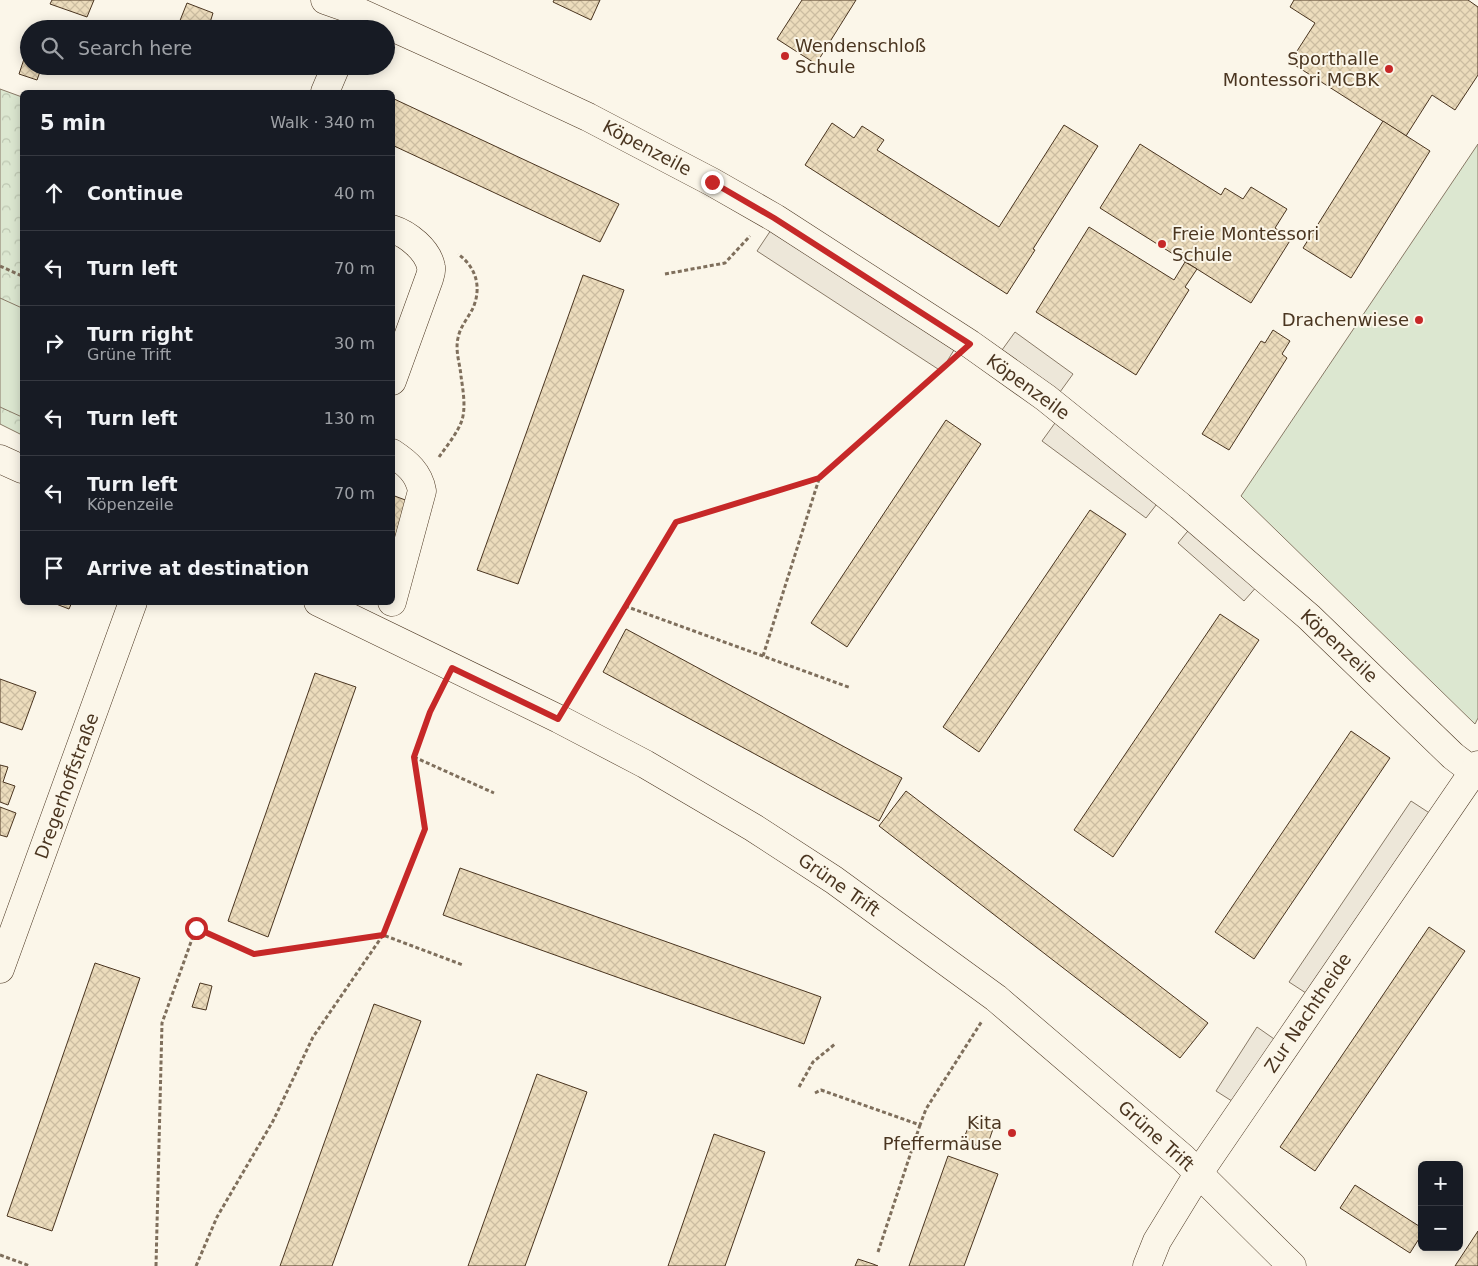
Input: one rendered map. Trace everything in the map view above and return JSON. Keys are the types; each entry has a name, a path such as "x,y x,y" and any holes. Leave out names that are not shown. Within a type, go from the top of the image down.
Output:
{"street":[{"name":"Köpenzeile","path":"325,0 372,20"},
{"name":"Köpenzeile","path":"395,30 588,117 712,182 769,215 970,344 1046,398 1180,506 1309,617 1453,756 1476,770"},
{"path":"326,90 332,75"},
{"path":"395,230 416,243 426,255 432,268 430,279 395,373"},
{"path":"395,455 413,469 420,480 422,491 395,591"},
{"path":"0,459 20,468"},
{"name":"Dregerhoffstraße","path":"0,969 132,605"},
{"name":"Grüne Trift","path":"324,605 558,719 645,764 754,828 834,880 996,998 1183,1158 1292,1266"},
{"path":"380,632 391,605"},
{"name":"Zur Nachtheide","path":"1147,1266 1157,1241 1198,1174 1476,770"}],"path":[{"path":"665,274 725,263 769,215"},
{"path":"416,243 455,253 467,261 476,275 477,294 473,308 463,323 458,339 457,356 464,408 461,424 430,469 422,491"},
{"path":"0,266 20,275"},
{"path":"558,719 676,522 819,478 970,344"},
{"path":"764,656 819,478"},
{"path":"625,606 851,688"},
{"path":"196,1266 217,1217 273,1121 313,1038 383,935 425,829 414,757 430,712 452,668"},
{"path":"414,757 494,793"},
{"path":"156,1266 162,1023 196,928 254,954 383,935 463,965"},
{"path":"878,1252 926,1109 996,998"},
{"path":"799,1087 813,1062 835,1044"},
{"path":"816,1093 821,1090 920,1125"},
{"path":"0,1255 30,1266"}],"green space":[{"path":"0,89 20,96 20,434 0,424"},
{"name":"Drachenwiese","path":"1478,144 1478,718 1475,724 1241,496"},
{"path":"0,298 20,307 20,416 0,407"}],"shaded area":[{"path":"771,230 954,350 941,371 757,251"},
{"path":"1015,332 1073,374 1060,392 1002,350"},
{"path":"1055,423 1160,500 1146,518 1042,441"},
{"path":"1192,526 1259,584 1244,601 1178,543"},
{"path":"1411,801 1431,814 1309,995 1289,982"},
{"path":"1257,1027 1277,1041 1235,1103 1216,1091"}],"building":[{"path":"52,0 94,0 87,17 50,4"},
{"path":"554,0 600,0 591,20 553,2"},
{"path":"802,0 856,0 816,64 777,39"},
{"name":"Sporthalle Montessori MCBK","path":"1294,0 1468,0 1478,7 1478,75 1455,110 1432,95 1406,136 1290,62 1315,23 1290,7"},
{"path":"187,3 213,13 211,20 180,20"},
{"path":"22,75 39,75 37,80"},
{"path":"395,99 619,204 600,242 395,146"},
{"path":"1383,121 1430,151 1351,278 1303,248"},
{"path":"832,123 854,138 862,126 884,140 877,150 999,227 1064,125 1098,146 1007,294 805,165"},
{"path":"1140,144 1221,195 1225,188 1243,199 1251,187 1287,209 1275,228 1291,239 1251,303 1100,208"},
{"path":"1089,227 1174,280 1185,262 1197,269 1185,287 1189,290 1136,375 1036,312"},
{"path":"583,275 624,290 518,584 477,570"},
{"path":"1273,330 1290,341 1282,354 1287,358 1229,450 1202,434 1261,341 1265,343"},
{"path":"946,420 981,444 847,647 811,623"},
{"path":"395,496 408,501 395,538"},
{"path":"1090,510 1126,534 979,752 943,727"},
{"path":"59,605 71,605 69,609"},
{"path":"1220,614 1259,640 1113,857 1074,830"},
{"path":"626,629 902,778 879,821 603,672"},
{"path":"315,673 356,687 268,937 228,921"},
{"path":"0,679 36,692 22,730 0,722"},
{"path":"1351,731 1390,758 1254,959 1215,932"},
{"path":"0,765 8,767 3,782 15,786 8,805 0,802"},
{"path":"906,791 1208,1023 1180,1058 879,826"},
{"path":"0,807 16,813 7,837 0,835"},
{"path":"460,868 821,997 804,1044 443,915"},
{"path":"1429,927 1465,951 1315,1171 1280,1147"},
{"path":"95,963 140,978 52,1231 7,1216"},
{"path":"200,983 212,986 206,1010 192,1007"},
{"path":"374,1004 421,1021 332,1266 280,1266"},
{"path":"537,1074 587,1092 559,1172 525,1266 468,1266"},
{"path":"971,1121 993,1129 986,1149 963,1140"},
{"path":"714,1134 765,1152 725,1266 668,1266"},
{"path":"948,1156 998,1174 964,1266 909,1266"},
{"path":"1355,1185 1418,1225 1418,1240 1410,1253 1340,1208"},
{"path":"1478,1231 1478,1266 1455,1266"},
{"path":"858,1259 873,1264 878,1266 855,1266"}],"place":[{"name":"Wendenschloß Schule","path":"785,56"},
{"name":"Sporthalle Montessori MCBK","path":"1389,69"},
{"name":"Freie Montessori Schule","path":"1162,244"},
{"name":"Drachenwiese","path":"1419,320"},
{"name":"Kita Pfeffermäuse","path":"1012,1133"}],"route":[{"path":"196,928 254,954 383,935 425,829 414,757 430,712 452,668 558,719 676,522 819,478 970,344 752,204 712,182"}]}
